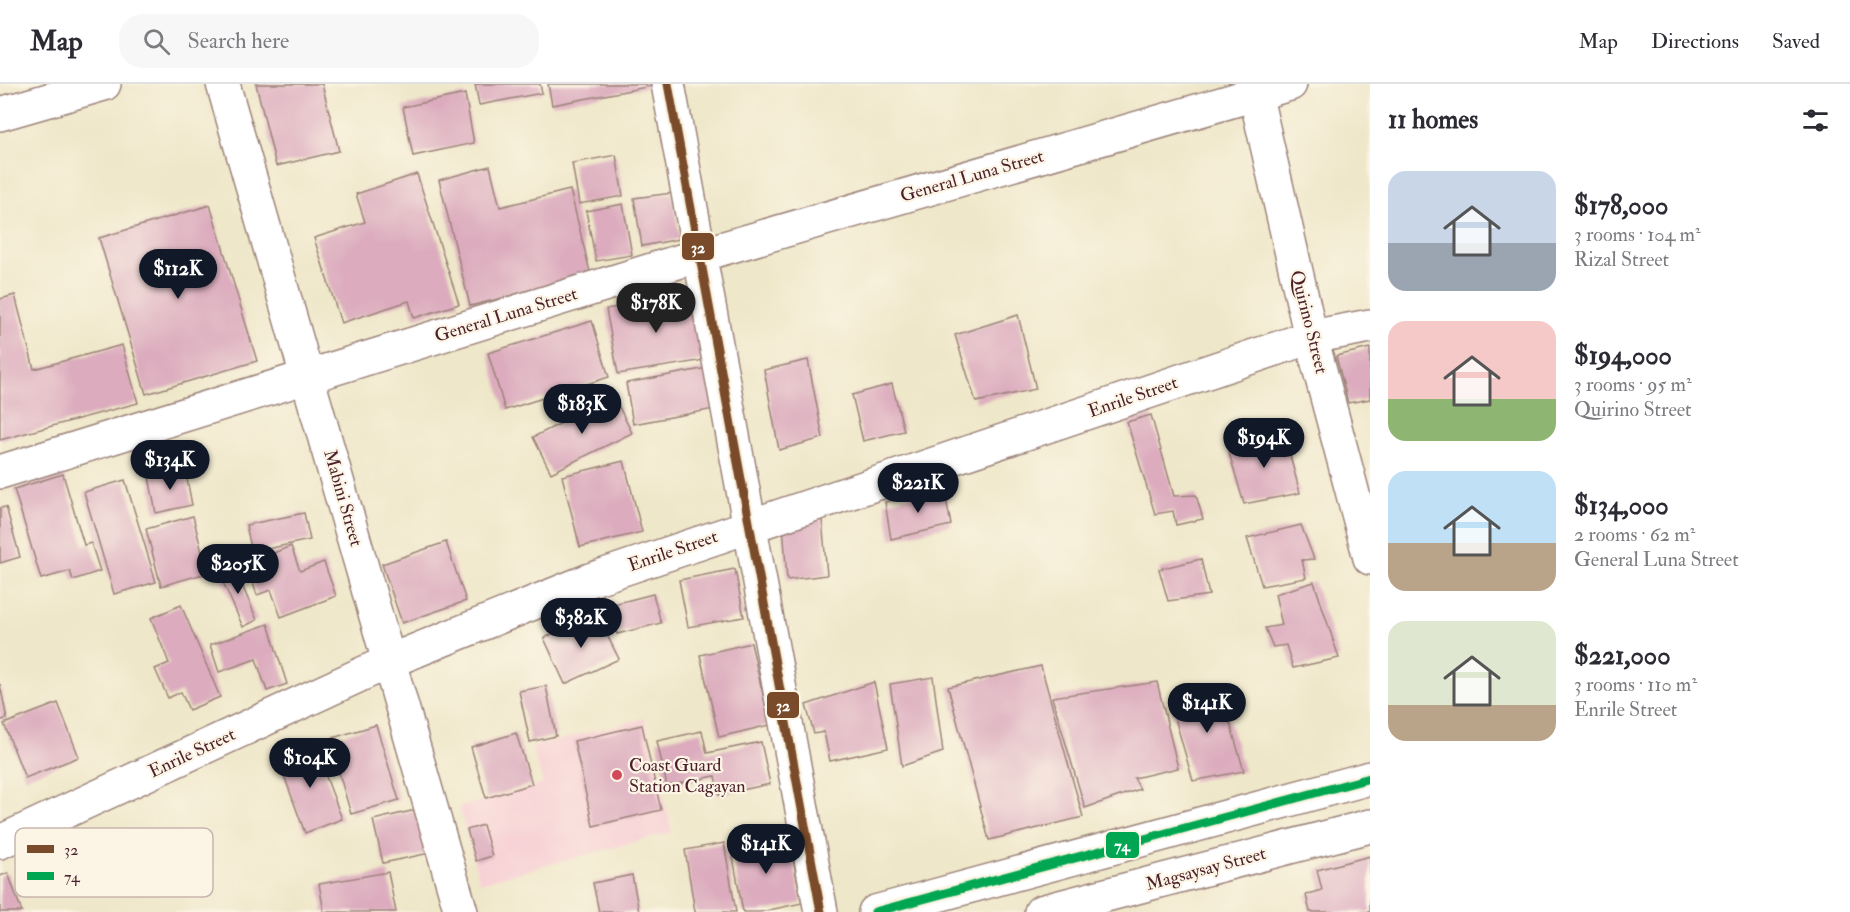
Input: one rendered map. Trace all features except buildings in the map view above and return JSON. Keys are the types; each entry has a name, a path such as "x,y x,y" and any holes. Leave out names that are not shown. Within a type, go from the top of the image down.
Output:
{"street":[{"path":"0,114 104,84"},
{"name":"Mabini Street","path":"223,84 461,912"},
{"path":"668,84 752,525 821,912"},
{"name":"General Luna Street","path":"0,472 700,255 1254,88 1290,84"},
{"name":"Quirino Street","path":"1254,88 1311,337 1370,558"},
{"name":"Enrile Street","path":"30,828 390,661 590,580 1311,337 1370,326"},
{"path":"875,912 1370,778"},
{"name":"Magsaysay Street","path":"1041,912 1370,826"},
{"name":"Enrile Street","path":"0,842 15,835"}],"shaded area":[{"path":"644,718 672,832 480,883 459,807 543,784 532,747"}],"transit line":[{"name":"32","path":"668,84 821,912"},
{"name":"74","path":"875,912 1370,778"}],"place":[{"name":"Coast Guard Station Cagayan","path":"617,775"}]}
